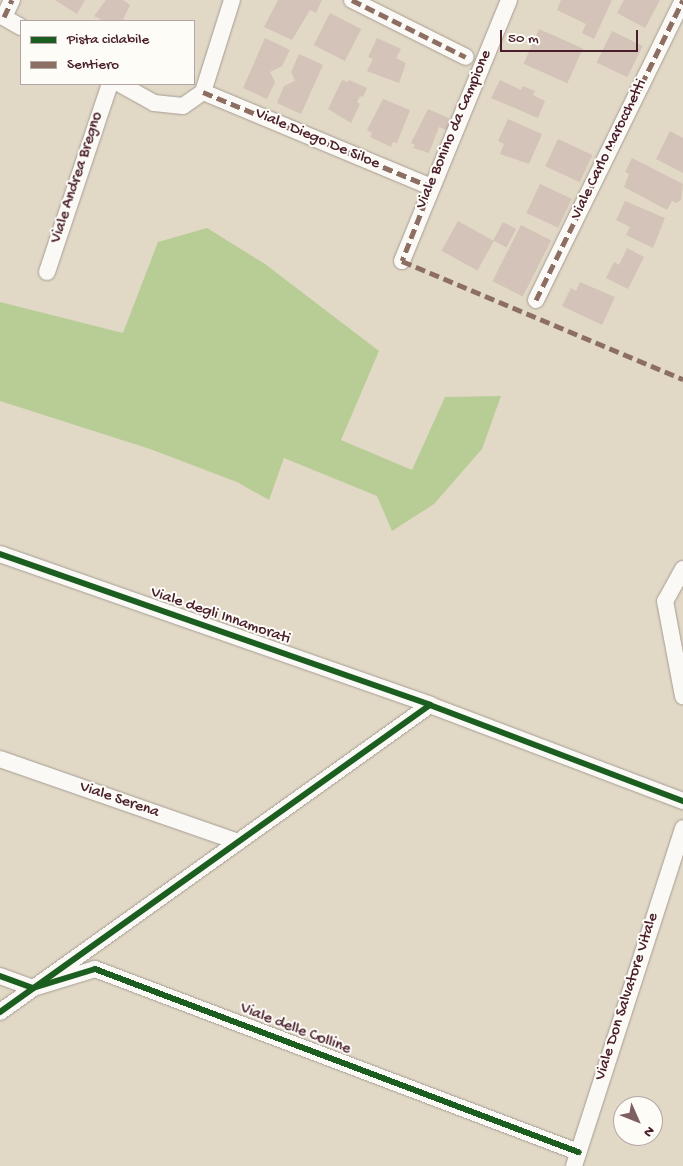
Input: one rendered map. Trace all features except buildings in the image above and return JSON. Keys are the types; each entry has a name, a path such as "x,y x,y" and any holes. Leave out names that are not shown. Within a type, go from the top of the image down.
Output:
{"street":[{"path":"12,0 2,16 20,26"},
{"path":"122,85 154,103 183,106 203,92 232,0"},
{"path":"352,0 466,57"},
{"name":"Viale Bonino da Campione","path":"402,261 509,0"},
{"name":"Viale Carlo Marocchetti","path":"536,300 683,0"},
{"name":"Viale Andrea Bregno","path":"47,272 110,85"},
{"name":"Viale Diego De Siloe","path":"203,92 431,188"},
{"name":"Viale degli Innamorati","path":"0,554 430,705 683,801"},
{"path":"683,569 665,601 683,696"},
{"path":"0,1012 430,705"},
{"name":"Viale Serena","path":"0,759 238,842"},
{"name":"Viale Don Salvatore Vitale","path":"576,1159 683,828"},
{"name":"Viale delle Colline","path":"33,988 95,970 576,1159"},
{"path":"0,976 33,988"}],"green space":[{"path":"207,228 265,264 379,351 341,440 412,470 445,397 501,396 482,449 434,504 392,531 377,496 284,458 269,500 237,482 150,449 0,401 0,302 123,333 158,242"}],"marked path":[{"path":"4,17 12,0"},
{"path":"352,0 466,57"},
{"path":"536,300 683,0"},
{"path":"203,92 431,187 402,261 683,379"}],"cycle path":[{"path":"0,554 430,705"},
{"path":"0,1012 430,705 683,801"},
{"path":"0,976 33,988 95,969 578,1152"}]}
